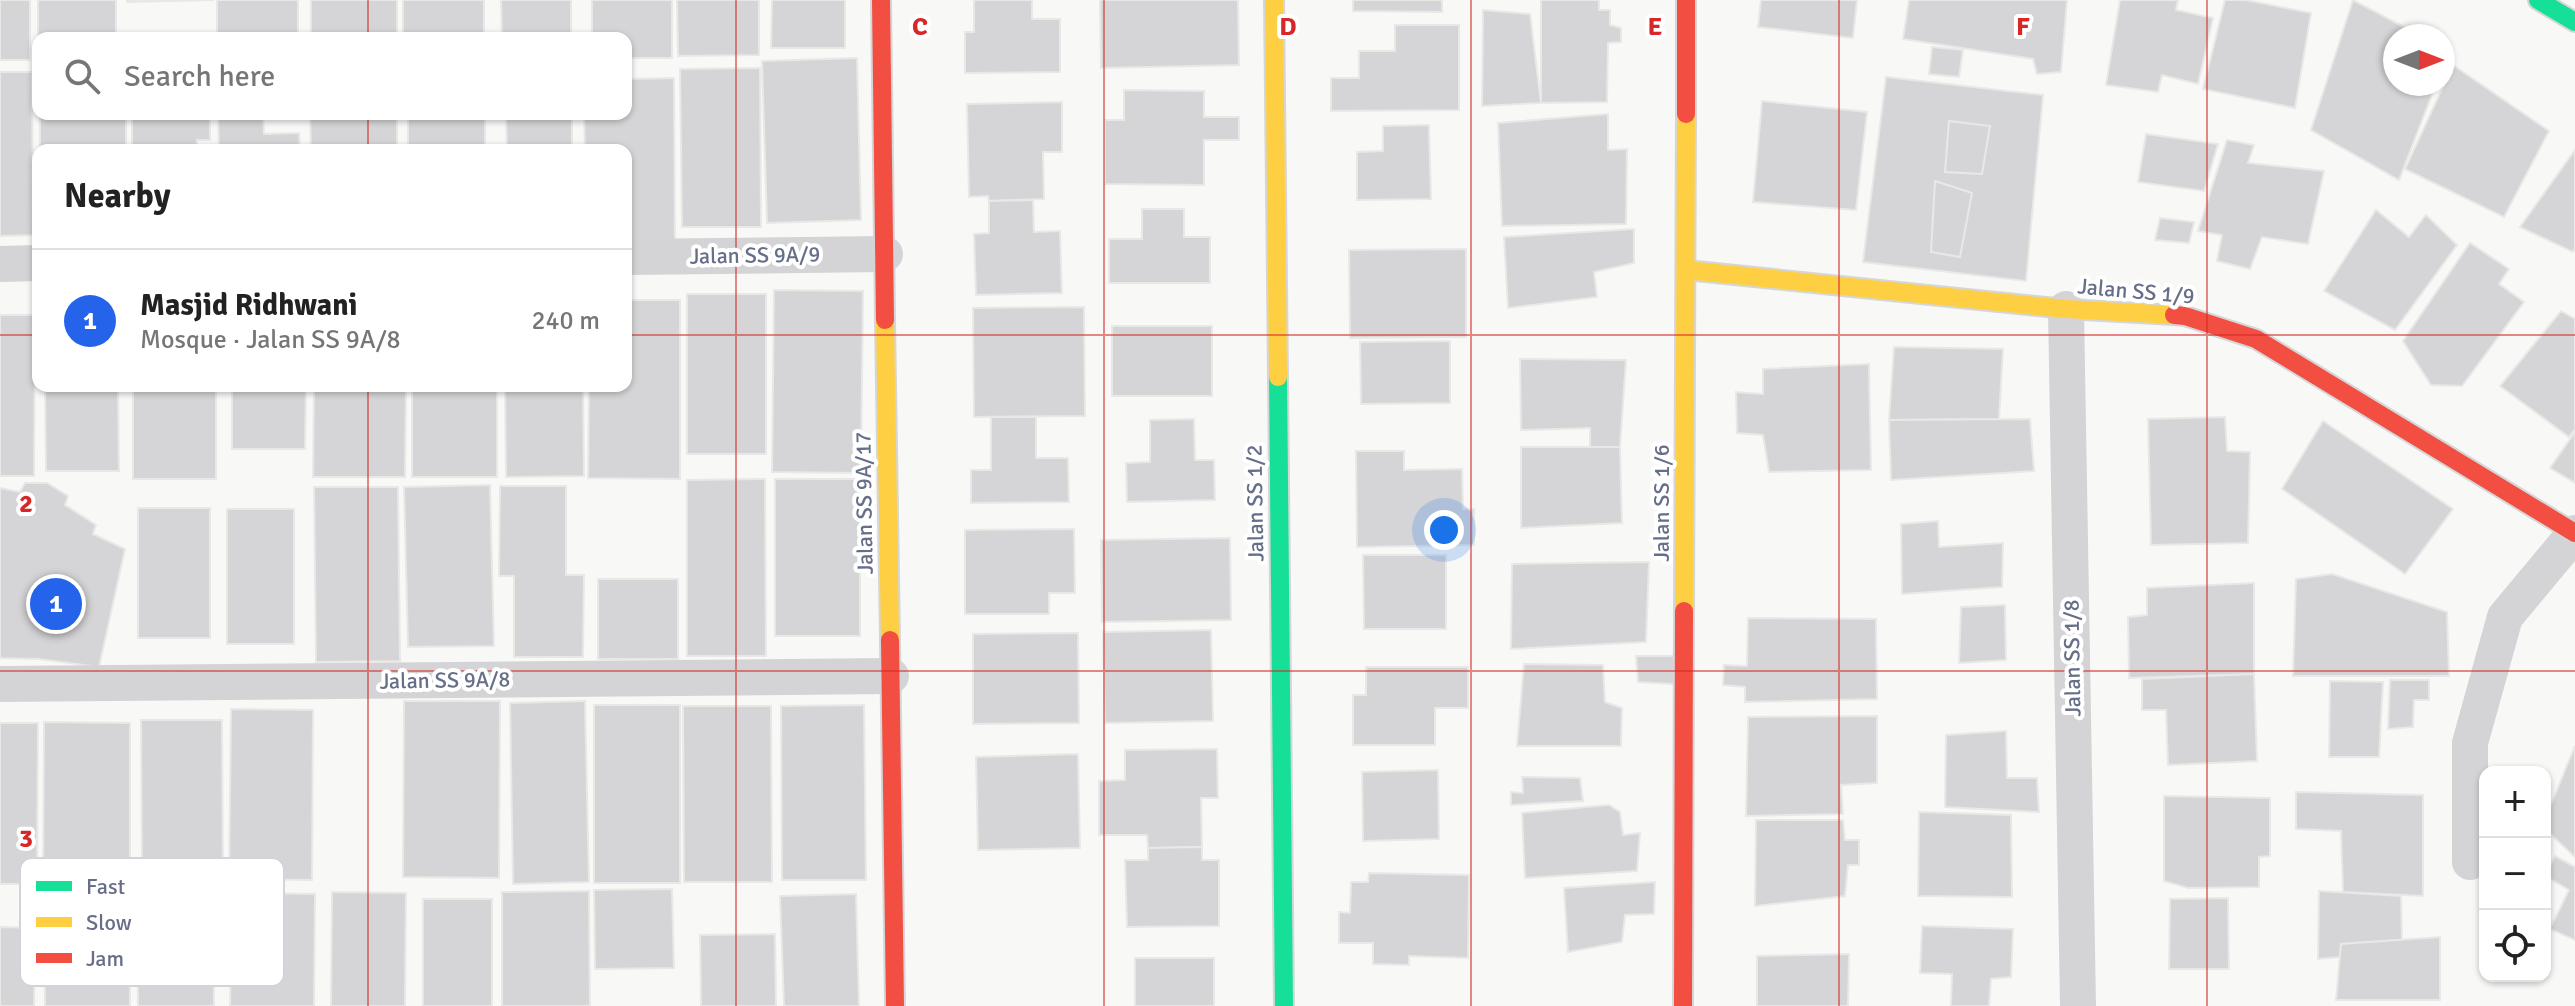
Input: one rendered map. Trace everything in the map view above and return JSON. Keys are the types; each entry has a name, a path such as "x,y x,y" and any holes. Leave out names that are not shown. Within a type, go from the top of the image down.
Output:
{"street":[{"name":"Jalan SS 9A/17","path":"881,0 895,1006"},
{"name":"Jalan SS 1/2","path":"1274,0 1284,1006"},
{"name":"Jalan SS 1/6","path":"1683,1006 1686,0"},
{"path":"2538,0 2575,22"},
{"name":"Jalan SS 9A/9","path":"632,257 885,254"},
{"path":"0,264 32,263"},
{"name":"Jalan SS 1/9","path":"1686,270 2066,309 2185,316 2256,339 2575,533"},
{"name":"Jalan SS 1/8","path":"2066,309 2078,1006"},
{"path":"2470,862 2470,743 2505,617 2575,533"},
{"name":"Jalan SS 9A/8","path":"0,684 891,676"}],"building":[{"path":"0,0 30,0 30,60 0,60"},
{"path":"38,0 116,0 116,32 38,32"},
{"path":"127,0 214,0 127,2"},
{"path":"217,0 298,0 298,32 217,32"},
{"path":"311,0 397,0 397,32 311,32"},
{"path":"403,0 484,0 484,32 403,32"},
{"path":"501,0 571,0 571,32 502,32"},
{"path":"592,0 672,0 672,58 632,58 632,32 592,32"},
{"path":"677,0 759,0 759,55 678,56"},
{"path":"772,0 845,0 845,48 771,48"},
{"path":"974,0 1032,0 1032,19 1060,19 1060,72 965,73 965,32 974,32"},
{"path":"1100,0 1238,0 1239,65 1101,68"},
{"path":"1353,0 1442,0 1442,12 1353,11"},
{"path":"1541,0 1599,0 1599,10 1610,10 1610,25 1621,28 1621,42 1608,43 1607,102 1541,103"},
{"path":"1761,0 1857,0 1853,38 1758,27"},
{"path":"1909,0 2067,0 2061,72 2037,74 2033,59 1903,39"},
{"path":"2120,0 2178,0 2176,10 2213,18 2198,84 2162,75 2158,92 2106,85"},
{"path":"2225,0 2246,0 2311,13 2295,108 2203,89"},
{"path":"2353,0 2398,24 2383,24 2383,96 2431,96 2399,180 2311,130"},
{"path":"1483,10 1530,14 1541,103 1482,106"},
{"path":"1395,25 1459,25 1459,110 1331,111 1331,78 1359,78 1359,51 1395,51"},
{"path":"1932,47 1963,50 1959,77 1929,74"},
{"path":"857,58 861,220 767,223 762,61"},
{"path":"2455,66 2549,131 2504,217 2405,169 2439,96 2455,96"},
{"path":"760,68 761,227 682,227 680,69"},
{"path":"0,72 32,72 32,235 0,236"},
{"path":"1886,77 2043,95 2026,281 1863,262"},
{"path":"674,78 675,247 632,247 632,144 585,144 584,120 632,120 632,79"},
{"path":"1124,90 1204,91 1204,117 1239,117 1239,140 1204,140 1204,185 1105,184 1105,120 1124,120"},
{"path":"1762,101 1867,112 1856,210 1753,202"},
{"path":"1062,102 1062,152 1043,152 1044,199 989,201 988,196 969,197 967,104"},
{"path":"1608,114 1608,150 1627,149 1626,224 1502,226 1498,123"},
{"path":"40,120 126,120 126,144 40,144"},
{"path":"132,120 210,120 210,140 197,140 197,144 132,144"},
{"path":"218,120 263,120 264,134 299,133 300,144 219,144"},
{"path":"310,120 397,120 397,144 311,144"},
{"path":"408,120 485,120 485,144 408,144"},
{"path":"506,120 572,120 572,144 507,144"},
{"path":"1949,121 1990,126 1982,174 1945,172"},
{"path":"1429,125 1431,199 1357,200 1357,152 1383,151 1383,126"},
{"path":"2146,134 2218,144 2204,191 2138,182"},
{"path":"2227,140 2254,145 2248,163 2324,171 2308,244 2262,237 2250,269 2217,261 2222,235 2198,231"},
{"path":"2575,150 2575,248 2573,252 2520,227"},
{"path":"1935,181 1972,193 1960,257 1931,252"},
{"path":"1033,200 1034,232 1060,231 1062,293 976,295 974,234 989,233 989,201"},
{"path":"1142,209 1184,209 1184,237 1210,237 1210,283 1109,283 1109,239 1142,239"},
{"path":"2376,210 2409,237 2426,215 2457,245 2395,330 2324,291"},
{"path":"2160,218 2194,222 2189,243 2155,240"},
{"path":"1634,229 1634,263 1594,272 1597,297 1508,308 1504,237"},
{"path":"2470,243 2509,269 2499,284 2524,302 2462,386 2431,385 2403,341"},
{"path":"1466,249 1466,337 1350,338 1349,250"},
{"path":"774,290 863,291 861,473 772,472"},
{"path":"687,294 766,294 766,454 687,454"},
{"path":"632,300 680,300 680,479 588,478 589,392 632,392"},
{"path":"1084,307 1085,416 974,417 973,308"},
{"path":"2561,311 2575,319 2575,429 2569,437 2500,386"},
{"path":"0,315 32,315 34,476 0,476"},
{"path":"1112,326 1212,326 1212,396 1112,396"},
{"path":"1450,341 1450,403 1361,404 1360,342"},
{"path":"1894,347 2003,349 1999,419 1889,420"},
{"path":"1520,359 1626,360 1620,447 1590,447 1590,428 1521,430"},
{"path":"1869,364 1871,470 1769,472 1763,435 1737,433 1736,392 1763,394 1763,369"},
{"path":"45,392 118,392 119,471 46,471"},
{"path":"133,392 216,392 216,479 133,479"},
{"path":"232,392 306,392 305,449 232,449"},
{"path":"314,392 406,392 405,477 313,477"},
{"path":"412,392 497,392 497,477 412,477"},
{"path":"505,392 583,392 584,476 506,477"},
{"path":"991,417 1036,417 1036,458 1068,458 1069,502 971,503 971,470 991,470"},
{"path":"2225,417 2227,451 2250,452 2248,543 2151,545 2148,419"},
{"path":"1194,419 1195,460 1214,460 1215,500 1127,502 1126,463 1150,462 1150,420"},
{"path":"2030,419 2034,471 1891,480 1889,420"},
{"path":"2323,421 2453,509 2405,574 2282,489"},
{"path":"2575,432 2575,483 2550,468"},
{"path":"1521,447 1620,447 1622,523 1521,528"},
{"path":"1356,451 1404,451 1404,470 1462,469 1463,509 1474,509 1474,545 1357,547"},
{"path":"765,479 766,656 687,656 687,480"},
{"path":"775,479 860,479 860,636 775,636"},
{"path":"25,483 47,483 68,496 65,505 96,525 93,534 125,549 99,667 39,659 0,658 0,488 20,492"},
{"path":"490,485 494,646 408,647 404,487"},
{"path":"500,486 566,486 566,575 584,575 583,657 514,657 514,576 499,576"},
{"path":"314,487 398,487 400,661 316,662"},
{"path":"138,508 210,508 210,638 138,638"},
{"path":"227,509 294,509 294,644 227,644"},
{"path":"1938,521 1939,547 2003,543 2002,587 1902,594 1901,524"},
{"path":"1074,529 1075,593 1049,593 1049,614 965,614 965,530"},
{"path":"1230,538 1231,620 1102,622 1101,540"},
{"path":"1363,555 1446,555 1446,629 1364,629"},
{"path":"1649,562 1646,642 1511,649 1512,564"},
{"path":"2332,574 2447,612 2449,676 2293,676 2296,579"},
{"path":"598,579 678,579 678,659 598,659"},
{"path":"2254,583 2254,674 2129,678 2128,617 2147,615 2147,588"},
{"path":"2005,605 2006,660 1959,663 1961,607"},
{"path":"1748,618 1876,619 1877,699 1745,702 1745,687 1723,685 1724,665 1747,666"},
{"path":"1211,630 1213,721 1105,723 1103,632"},
{"path":"1078,633 1079,723 973,724 973,634"},
{"path":"1636,656 1674,656 1674,684 1638,682"},
{"path":"1524,664 1603,665 1605,702 1622,708 1621,746 1517,746"},
{"path":"1366,667 1468,667 1468,708 1435,708 1435,745 1353,745 1353,695 1366,695"},
{"path":"2254,674 2257,761 2168,765 2166,710 2142,710 2142,679"},
{"path":"2390,680 2429,680 2429,700 2414,700 2413,727 2388,729"},
{"path":"2330,681 2383,682 2379,757 2329,757"},
{"path":"404,701 500,701 499,878 403,877"},
{"path":"585,701 589,882 513,884 510,703"},
{"path":"594,705 680,705 680,883 594,883"},
{"path":"864,705 866,880 782,880 781,706"},
{"path":"683,706 771,706 772,882 684,882"},
{"path":"231,709 313,710 312,880 284,880 284,858 229,858"},
{"path":"1877,716 1877,783 1841,785 1843,814 1746,816 1748,717"},
{"path":"141,720 222,720 223,858 142,858"},
{"path":"44,722 130,723 130,858 43,858"},
{"path":"0,723 38,723 37,858 20,858 20,884 0,884"},
{"path":"2006,731 2007,778 2037,778 2039,812 1945,807 1946,735"},
{"path":"2575,746 2575,857 2551,835 2551,804"},
{"path":"1217,749 1218,798 1201,798 1202,847 1148,848 1147,835 1099,835 1099,781 1125,780 1125,750"},
{"path":"1078,754 1080,848 978,850 976,757"},
{"path":"1438,770 1439,839 1363,841 1362,772"},
{"path":"1522,777 1580,778 1583,801 1511,805 1511,792 1523,793"},
{"path":"2296,792 2423,795 2423,896 2343,892 2341,831 2296,829"},
{"path":"2164,796 2270,798 2270,856 2259,857 2259,887 2188,888 2164,881"},
{"path":"1609,805 1620,812 1623,835 1640,833 1637,871 1525,878 1522,813"},
{"path":"1919,812 2011,815 2012,897 1918,896"},
{"path":"1756,820 1843,820 1845,840 1859,840 1859,865 1848,865 1845,896 1755,906"},
{"path":"1202,847 1202,860 1219,860 1219,926 1127,927 1125,860 1148,860 1148,848"},
{"path":"2555,856 2575,867 2575,940 2551,929 2569,890 2551,880 2551,864"},
{"path":"1369,873 1469,875 1468,958 1409,956 1409,965 1373,964 1373,943 1339,943 1339,912 1350,913 1351,882 1368,882"},
{"path":"1655,882 1654,914 1625,915 1622,942 1568,952 1564,888"},
{"path":"672,889 674,968 595,969 594,890"},
{"path":"589,891 590,1006 502,1006 502,892"},
{"path":"2319,891 2401,896 2402,940 2341,944 2340,957 2318,959"},
{"path":"332,892 406,893 405,1006 331,1006"},
{"path":"284,894 315,894 314,1006 230,1006 230,986 284,986"},
{"path":"856,894 859,1006 784,1006 780,896"},
{"path":"2228,898 2229,969 2169,969 2170,899"},
{"path":"423,899 492,899 492,1006 423,1006"},
{"path":"1922,926 2013,929 2011,977 1991,979 1989,1006 1951,1006 1952,974 1920,973"},
{"path":"0,927 20,928 20,986 34,986 34,1006 0,1006"},
{"path":"775,934 776,1006 701,1006 700,935"},
{"path":"2440,937 2440,1000 2336,1000 2341,944"},
{"path":"1849,954 1848,1006 1757,1006 1757,956"},
{"path":"1135,958 1214,958 1214,1006 1135,1006"},
{"path":"45,986 130,986 130,1006 45,1006"},
{"path":"138,986 214,986 214,1006 138,1006"}],"traffic: fast":[{"path":"2538,0 2575,22"},
{"path":"1278,377 1284,1006"}],"traffic: slow":[{"path":"1274,0 1278,377"},
{"path":"1684,611 1686,114"},
{"path":"1686,270 2066,309 2174,315"},
{"path":"885,320 890,640"}],"traffic: jam":[{"path":"881,0 885,320"},
{"path":"1686,0 1686,114"},
{"path":"2174,315 2256,339 2575,533"},
{"path":"1683,1006 1684,611"},
{"path":"890,640 895,1006"}],"place":[{"name":"Masjid Ridhwani","path":"56,604"}]}
